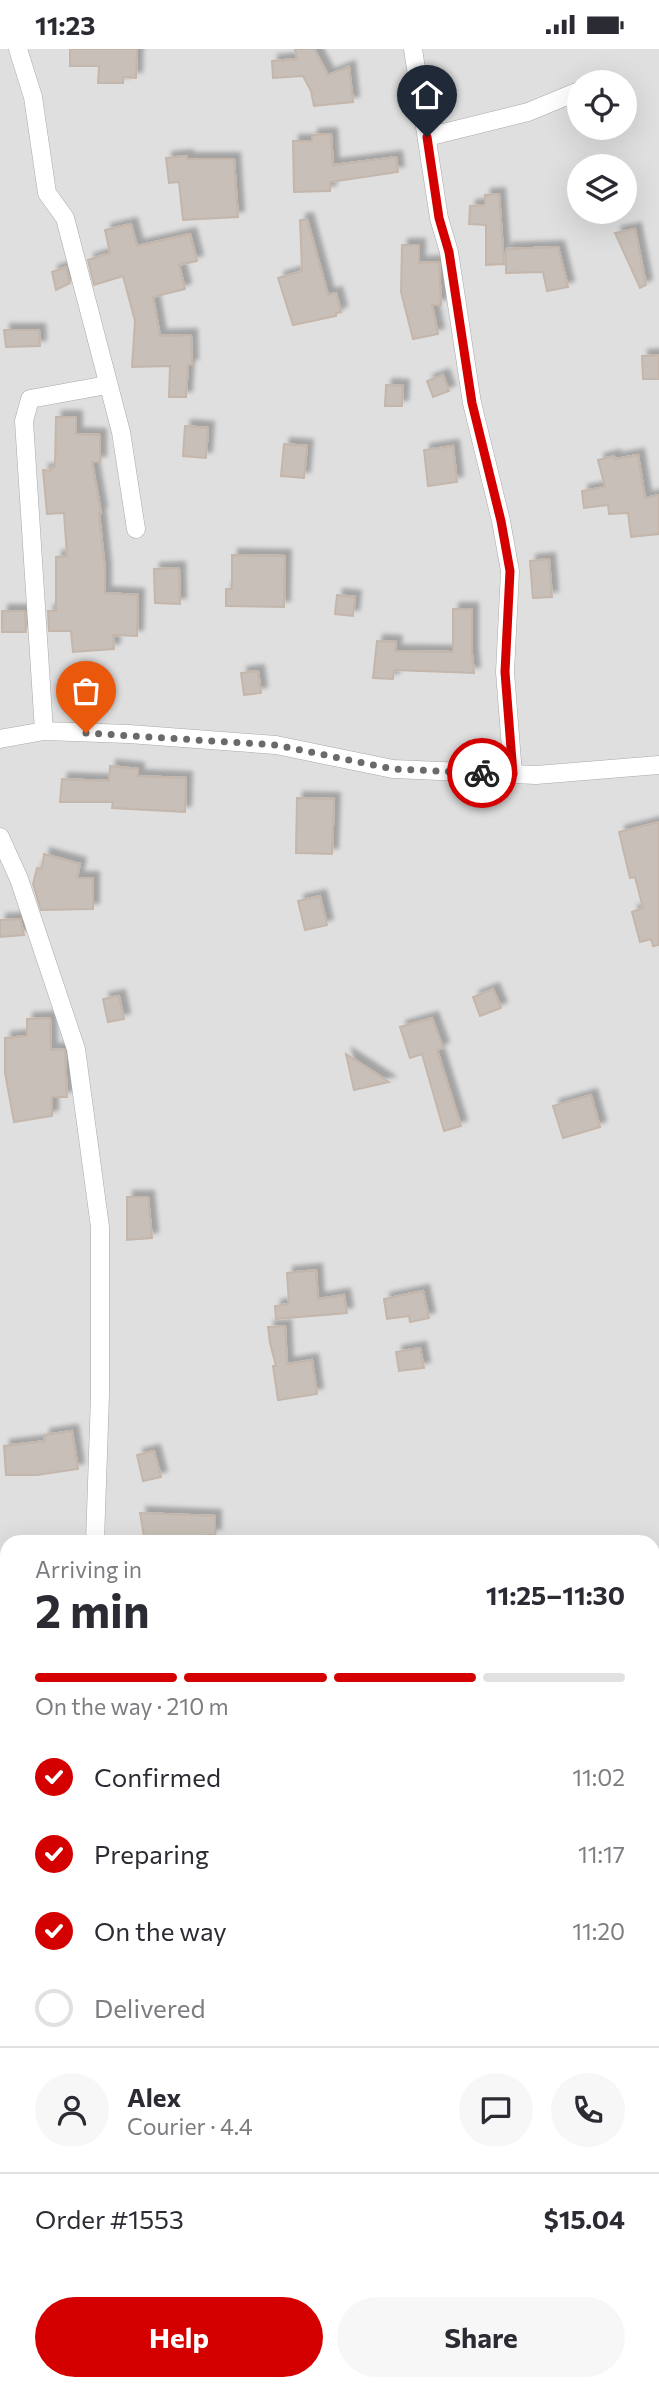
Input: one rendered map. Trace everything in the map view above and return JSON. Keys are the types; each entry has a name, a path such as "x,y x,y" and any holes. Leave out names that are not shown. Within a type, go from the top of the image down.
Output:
{"street":[{"path":"18,49 33,97 47,193 65,218 121,432 136,529"},
{"path":"413,49 439,218 449,252 472,403 501,521 510,571 505,672 513,774"},
{"path":"427,137 528,112 567,96"},
{"path":"44,731 24,421 30,399 107,385"},
{"path":"0,739 44,731 129,734 276,745 393,769 536,775 659,765"},
{"path":"0,837 19,879 76,1049 100,1227 100,1395 95,1535"}],"shaded area":[{"path":"0,49 659,49 659,1535 0,1535"}],"building":[{"path":"70,49 137,49 136,78 123,77 123,83 98,83 99,66 70,66"},
{"path":"295,49 314,49 328,75 349,67 353,102 314,106 311,91 303,76 273,78 272,61 297,59"},
{"path":"331,134 333,165 396,157 398,172 330,182 330,191 294,192 293,141 312,141 312,135"},
{"path":"187,156 187,159 234,159 238,217 183,220 179,182 169,183 166,158"},
{"path":"499,194 504,264 486,265 486,225 469,224 470,206 485,205 485,195"},
{"path":"307,219 328,295 336,293 341,312 336,313 336,316 293,325 278,278 302,271 300,220"},
{"path":"131,224 137,246 190,234 197,261 179,265 185,289 153,297 160,336 191,335 192,365 188,365 186,397 169,397 170,366 132,367 135,321 123,276 94,285 88,260 110,253 105,230"},
{"path":"635,229 646,285 640,288 615,233"},
{"path":"402,245 419,245 419,263 439,262 441,305 432,305 438,334 413,339 401,292"},
{"path":"558,247 568,287 547,291 543,272 506,273 506,249"},
{"path":"66,267 70,283 56,290 52,272"},
{"path":"4,330 39,330 40,346 6,347"},
{"path":"659,355 659,379 643,379 642,356"},
{"path":"443,375 449,391 433,397 427,381"},
{"path":"386,385 403,386 402,406 385,406"},
{"path":"56,417 76,417 76,434 100,435 100,462 92,462 101,513 105,593 138,595 137,636 113,635 114,649 73,652 71,631 49,631 48,611 56,611 56,557 67,556 64,513 47,514 43,470 51,471 51,468 55,467"},
{"path":"185,426 208,428 206,458 183,456"},
{"path":"284,444 307,446 304,478 281,476"},
{"path":"453,446 457,482 428,486 424,450"},
{"path":"638,455 645,498 659,495 659,534 631,537 628,513 609,514 608,505 584,508 582,491 605,487 598,460"},
{"path":"232,555 285,556 284,607 226,606 226,589 232,589"},
{"path":"549,559 552,597 533,598 530,561"},
{"path":"179,568 180,604 155,603 154,569"},
{"path":"337,595 355,597 353,616 335,614"},
{"path":"453,609 472,609 474,673 394,670 393,679 373,678 377,641 396,642 395,651 453,652"},
{"path":"2,611 25,611 26,632 2,632"},
{"path":"258,671 261,693 244,695 241,673"},
{"path":"110,766 138,769 138,776 186,778 185,812 112,808 113,802 60,802 62,779 109,781"},
{"path":"297,798 334,799 332,854 296,853"},
{"path":"659,822 659,945 653,946 651,939 640,942 632,912 643,908 635,877 630,878 619,832"},
{"path":"44,854 80,864 77,878 93,878 93,909 41,910 33,884 37,868 42,869"},
{"path":"320,896 327,925 305,930 298,901"},
{"path":"20,919 24,935 0,937 0,920"},
{"path":"493,989 501,1008 480,1016 473,997"},
{"path":"119,996 124,1019 108,1022 103,999"},
{"path":"50,1018 51,1050 64,1049 65,1052 67,1097 52,1097 52,1116 14,1122 5,1073 5,1038 27,1036 27,1019"},
{"path":"432,1018 443,1048 437,1050 461,1126 444,1131 422,1054 410,1058 400,1027"},
{"path":"346,1054 389,1082 354,1090"},
{"path":"591,1095 600,1127 563,1138 553,1106"},
{"path":"127,1197 148,1197 152,1238 127,1240"},
{"path":"316,1270 318,1299 344,1295 347,1313 276,1319 275,1306 289,1304 287,1273"},
{"path":"423,1291 429,1318 410,1322 409,1316 387,1319 384,1299"},
{"path":"285,1326 287,1364 312,1360 317,1394 278,1400 273,1366 276,1366 268,1327"},
{"path":"420,1348 424,1368 399,1371 396,1352"},
{"path":"72,1431 78,1469 37,1475 6,1475 4,1446 45,1441 44,1435"},
{"path":"154,1451 161,1477 143,1481 137,1455"},
{"path":"140,1513 215,1516 215,1535 144,1535"}],"way so far":[{"path":"86,733 276,745 393,769 482,773"}],"route":[{"path":"427,137 439,218 449,252 472,403 501,521 510,571 505,672 513,774 482,773"}]}
